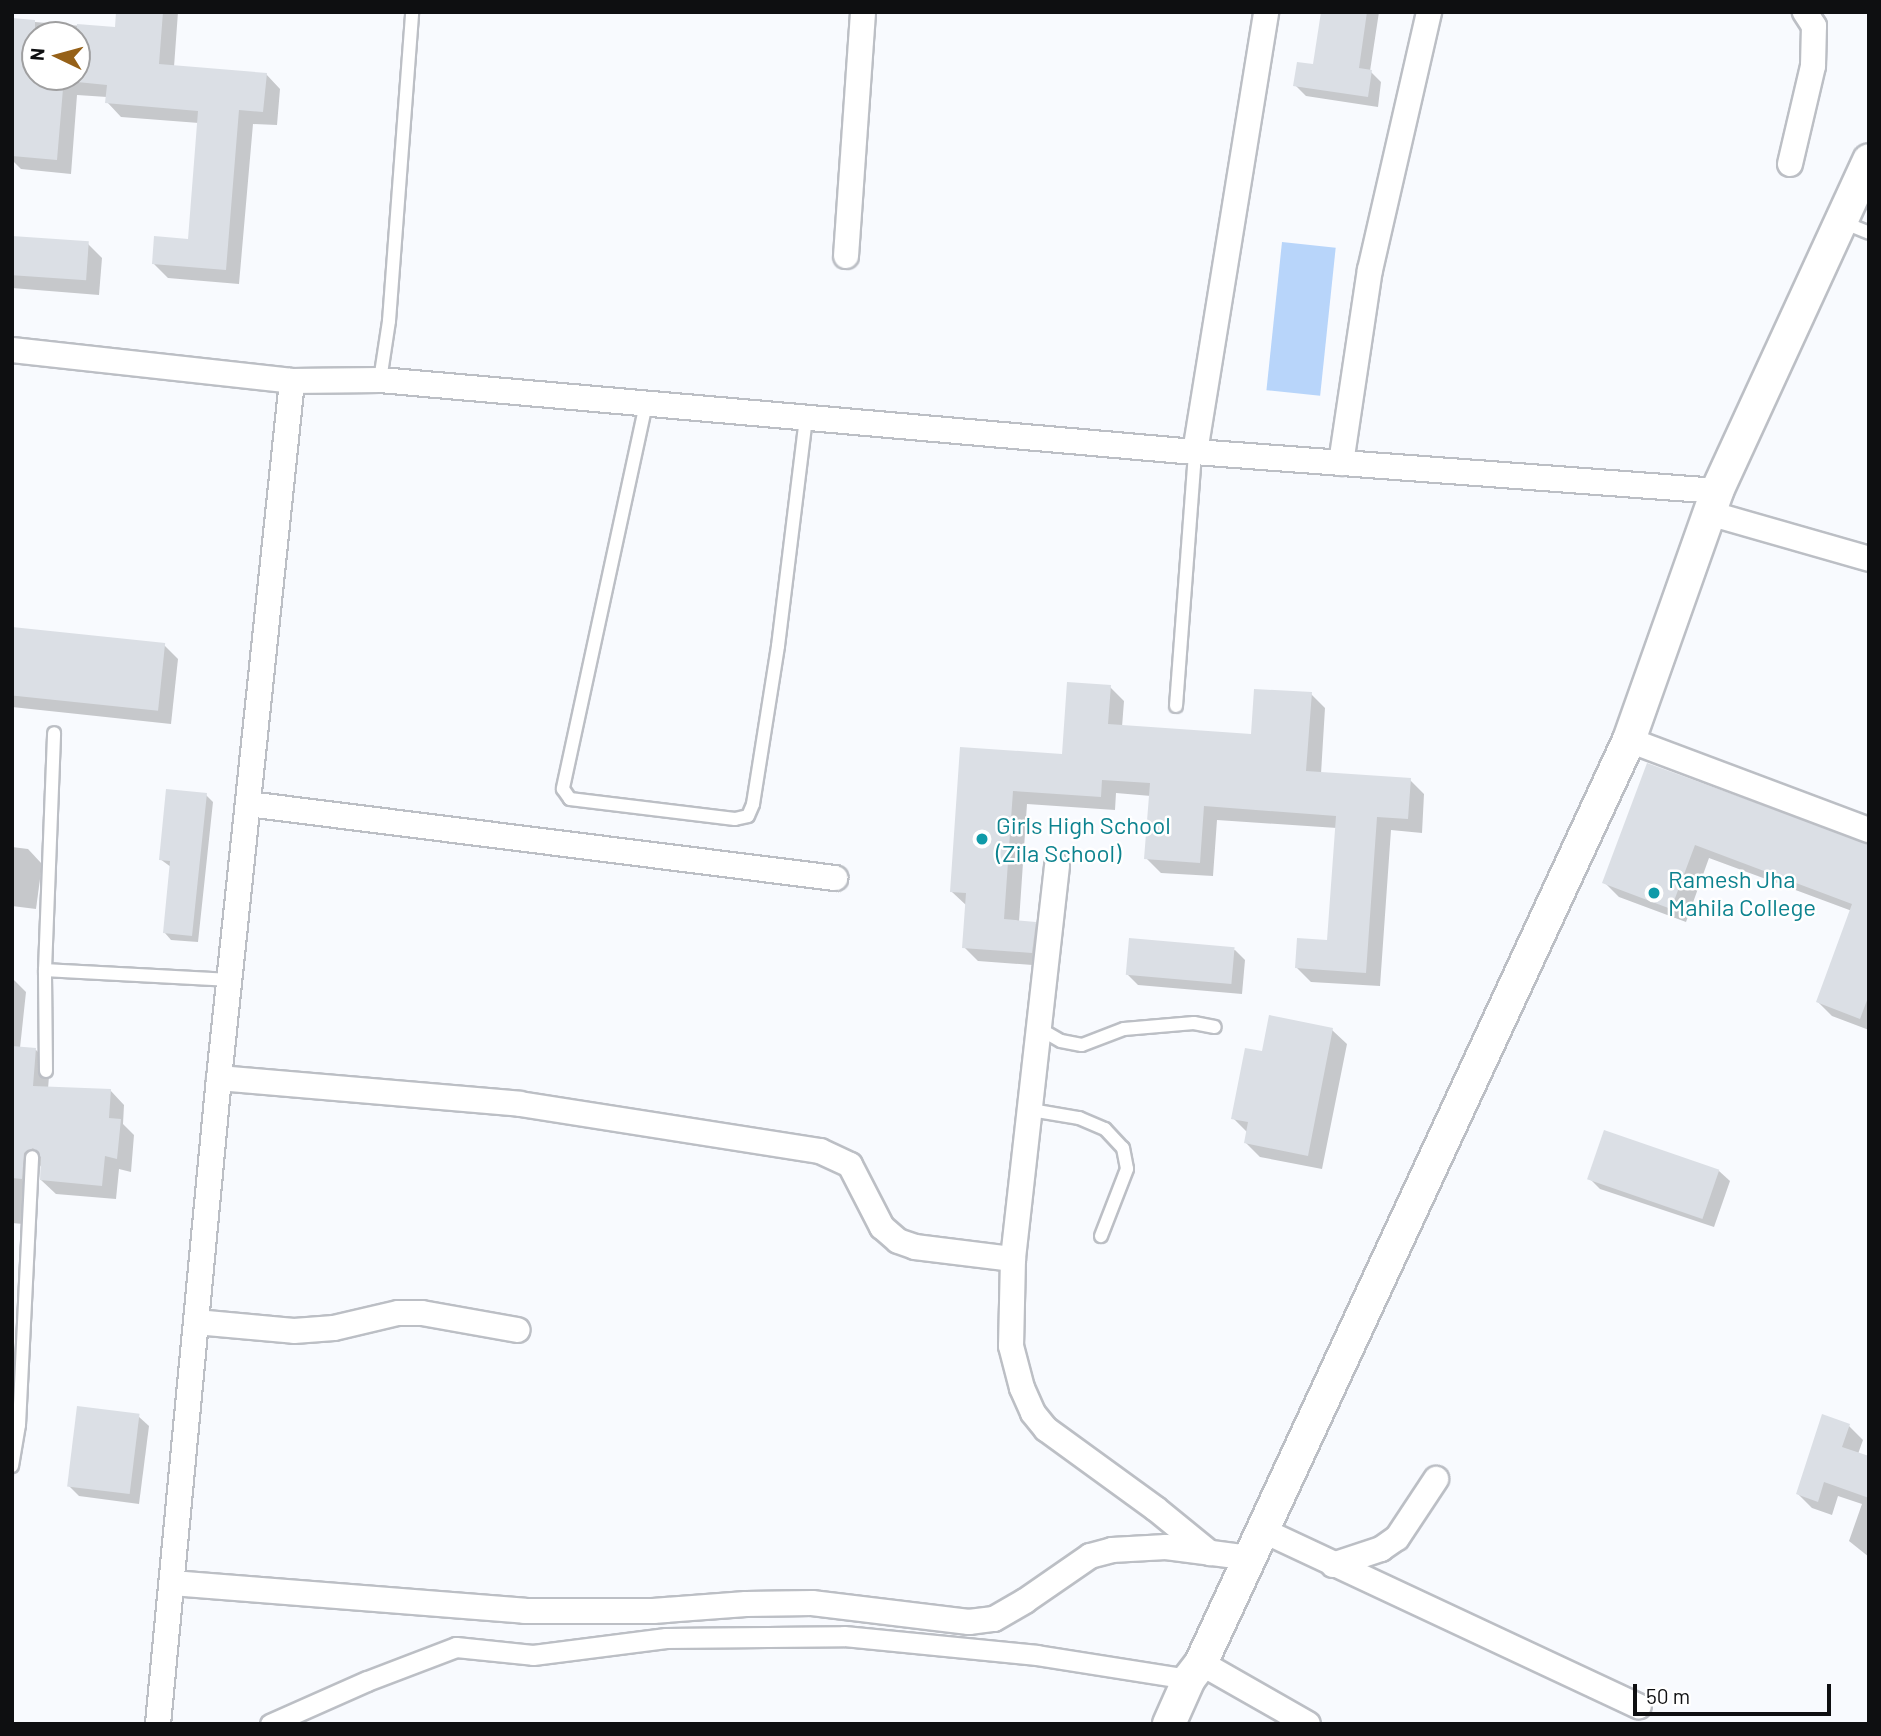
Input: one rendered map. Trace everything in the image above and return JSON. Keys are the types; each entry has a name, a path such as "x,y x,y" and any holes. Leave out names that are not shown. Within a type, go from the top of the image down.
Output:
{"street":[{"path":"846,256 863,12"},
{"path":"1195,452 1266,12"},
{"path":"1341,463 1370,270 1429,12"},
{"path":"1790,164 1813,66 1814,26 1805,12"},
{"path":"1169,1724 1629,740 1713,502 1855,228 1869,160"},
{"path":"12,350 292,380 380,380 1341,463 1713,502 1869,559"},
{"path":"158,1724 219,1078 292,380"},
{"path":"1629,740 1869,830"},
{"path":"248,804 835,878"},
{"path":"1057,866 1013,1259 1011,1346 1021,1388 1033,1413 1046,1429 1211,1553"},
{"path":"219,1078 520,1104 820,1152 850,1165 882,1227 898,1241 915,1247 1013,1259"},
{"path":"196,1322 295,1331 343,1326 398,1313 422,1313 517,1330"},
{"path":"1333,1564 1381,1549 1397,1538 1436,1479"},
{"path":"172,1583 526,1611 653,1611 746,1604 812,1604 968,1622 994,1619 1090,1556 1112,1550 1166,1547 1211,1553 1255,1544 1333,1564 1639,1707"},
{"path":"270,1724 367,1681 456,1647 533,1655 666,1639 844,1636 1195,1671 1308,1724"}],"lane":[{"path":"380,380 389,321 412,12"},
{"path":"646,404 563,789 570,799 735,819 748,816 753,804 778,646 806,418"},
{"path":"1176,706 1195,452"},
{"path":"46,1072 45,970 54,733"},
{"path":"45,970 230,980"},
{"path":"1040,1029 1061,1041 1082,1045 1124,1029 1195,1023 1215,1027"},
{"path":"1031,1110 1079,1118 1105,1129 1123,1148 1127,1169 1101,1236"},
{"path":"12,1466 19,1425 32,1157"}],"water":[{"path":"1282,242 1336,248 1320,396 1266,390"}],"building":[{"path":"116,12 163,12 159,64 267,73 263,112 239,110 226,270 152,264 154,236 188,239 198,111 105,103 107,85 91,83 91,25 115,27"},
{"path":"1321,12 1367,12 1359,68 1372,70 1368,97 1293,86 1297,62 1313,64"},
{"path":"12,18 35,20 21,21 21,91 63,91 57,160 12,156"},
{"path":"12,236 89,241 86,280 12,275"},
{"path":"12,627 165,643 158,711 12,695"},
{"name":"Girls High School (Zila School)","path":"1067,682 1111,685 1108,724 1251,734 1254,689 1312,692 1306,771 1411,778 1408,819 1377,817 1366,973 1295,968 1297,938 1327,940 1336,816 1204,806 1200,863 1144,859 1150,783 1102,780 1101,797 1013,791 1004,919 1036,922 1032,953 962,948 966,893 950,892 960,747 1062,754"},
{"name":"Ramesh Jha Mahila College","path":"1647,763 1869,844 1869,995 1860,1019 1816,1002 1852,904 1695,845 1671,909 1602,883"},
{"path":"166,789 207,793 192,936 163,933 170,861 159,860"},
{"path":"1129,938 1235,947 1231,984 1126,975"},
{"path":"1269,1015 1333,1028 1308,1156 1244,1143 1248,1122 1231,1119 1245,1048 1262,1051"},
{"path":"12,1046 36,1048 33,1086 111,1089 109,1118 121,1119 117,1159 105,1156 102,1186 40,1180 41,1157 33,1148 24,1153 22,1179 12,1178"},
{"path":"1604,1130 1719,1170 1702,1219 1587,1179"},
{"path":"77,1406 140,1414 130,1494 67,1486"},
{"path":"1822,1414 1850,1424 1842,1447 1869,1456 1869,1498 1824,1482 1818,1502 1796,1494"}],"place":[{"name":"Girls High School (Zila School)","path":"982,839"},
{"name":"Ramesh Jha Mahila College","path":"1654,893"}]}
